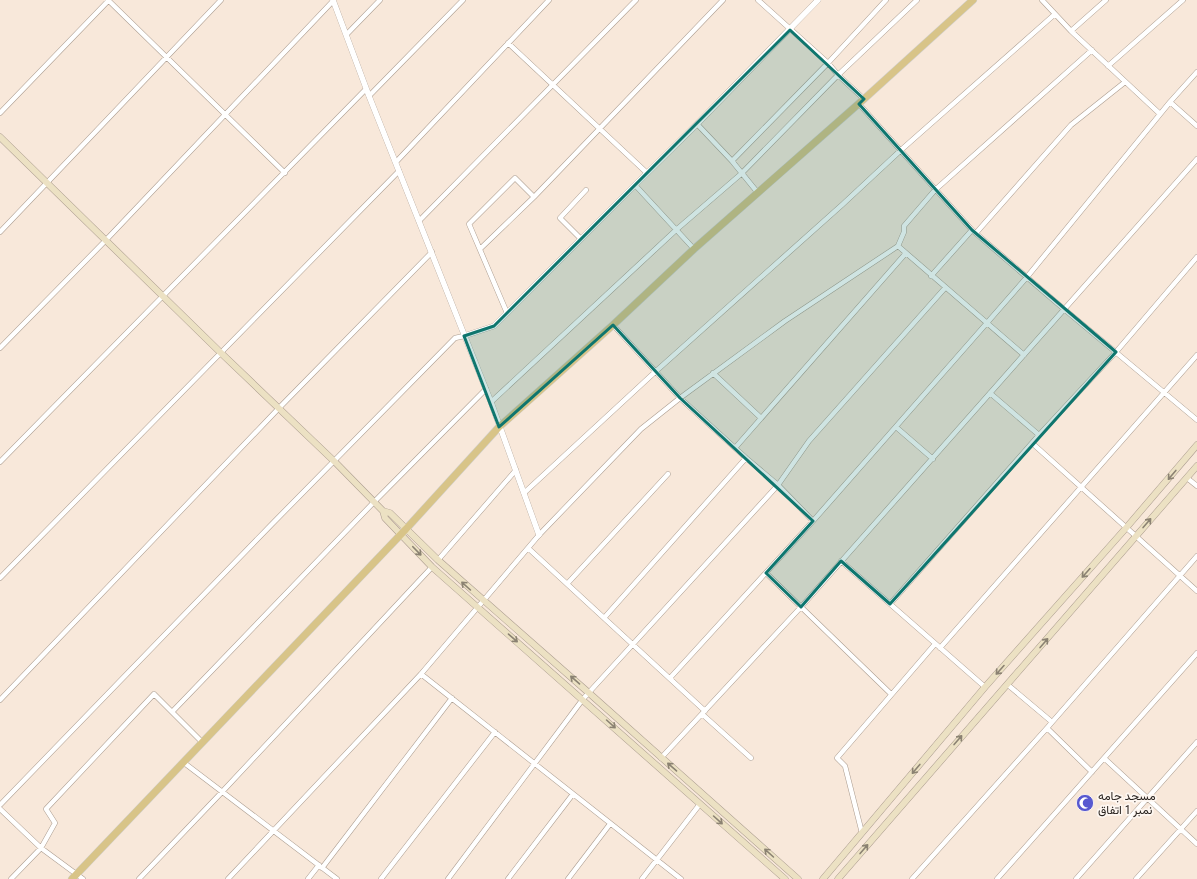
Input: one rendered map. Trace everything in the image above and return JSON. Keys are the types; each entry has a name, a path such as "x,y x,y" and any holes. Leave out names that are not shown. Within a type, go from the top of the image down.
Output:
{"main road":[{"path":"74,876 403,532 499,427 973,0"},
{"path":"0,137 335,462 383,511 385,518 438,560 798,879"},
{"path":"823,879 985,687 1126,528 1197,445"},
{"path":"838,879 1197,466"},
{"path":"403,532 432,567 785,879"}],"street":[{"path":"0,113 108,0 284,173"},
{"path":"0,232 221,0"},
{"path":"346,34 380,0"},
{"path":"369,96 462,0"},
{"path":"396,162 549,0"},
{"path":"419,221 636,0"},
{"path":"480,249 534,197 723,0"},
{"path":"758,0 828,63 935,190 974,231 1064,309 1197,420"},
{"path":"0,805 272,524 456,338 494,326 580,238 697,124 818,0"},
{"path":"732,161 828,63 886,0"},
{"path":"490,402 676,230 741,174 838,76 917,0"},
{"path":"1042,0 1071,31 1160,114"},
{"path":"1071,31 1106,0"},
{"path":"1108,66 1183,0"},
{"path":"0,348 106,240 333,1 366,89 486,389 539,535"},
{"path":"524,493 655,372 843,204 901,150 1055,14"},
{"path":"508,43 647,173"},
{"path":"228,879 421,674 539,535 641,430 713,373 785,321 898,246 904,232 904,226 935,190 1092,50"},
{"path":"670,678 814,521 1027,277 1160,114 1197,72"},
{"path":"931,276 1071,125 1125,82"},
{"path":"0,462 366,89"},
{"path":"1170,102 1197,126"},
{"path":"697,124 732,161 758,194"},
{"path":"661,758 801,607 1197,159"},
{"path":"0,578 399,171"},
{"path":"507,313 470,224 515,178 534,197"},
{"path":"635,185 694,250"},
{"path":"580,238 560,218 586,190"},
{"path":"898,246 986,324 1024,355"},
{"path":"0,700 279,408 432,252"},
{"path":"735,448 906,253"},
{"path":"890,604 1039,435 1116,352 1197,257"},
{"path":"448,879 583,700 778,485 809,441 945,288"},
{"path":"613,325 680,398 778,485 814,521"},
{"path":"940,648 1197,355"},
{"path":"713,373 761,418"},
{"path":"172,712 374,502 486,389"},
{"path":"990,393 1039,435"},
{"path":"896,427 933,459"},
{"path":"1032,444 1197,591"},
{"path":"604,618 746,458"},
{"path":"438,560 516,470"},
{"path":"567,584 668,474"},
{"path":"1187,478 1197,486"},
{"path":"528,548 670,678 751,758"},
{"path":"912,879 1047,728 1197,556"},
{"path":"841,561 985,687"},
{"path":"139,879 432,567"},
{"path":"766,573 891,694"},
{"path":"862,832 845,766 837,758 935,644"},
{"path":"997,879 1197,652"},
{"path":"421,674 681,879"},
{"path":"1008,685 1052,722"},
{"path":"11,879 41,848 55,823 46,809 154,694 202,742"},
{"path":"308,879 320,867 452,698"},
{"path":"1047,728 1092,772"},
{"path":"381,879 495,732"},
{"path":"1076,879 1197,742"},
{"path":"1104,758 1197,844"},
{"path":"184,762 337,879"},
{"path":"508,879 573,794"},
{"path":"642,879 700,804"},
{"path":"0,809 41,848 74,876 83,879"},
{"path":"1136,879 1197,811"},
{"path":"568,879 610,824"}],"highlighted area":[{"path":"790,30 864,99 859,104 972,230 1116,352 890,604 841,561 801,607 766,573 813,521 680,398 613,325 499,427 464,336 494,326"}],"place":[{"name":"مسجد جامه نمبر 1 اتفاق","path":"1085,803"}]}
